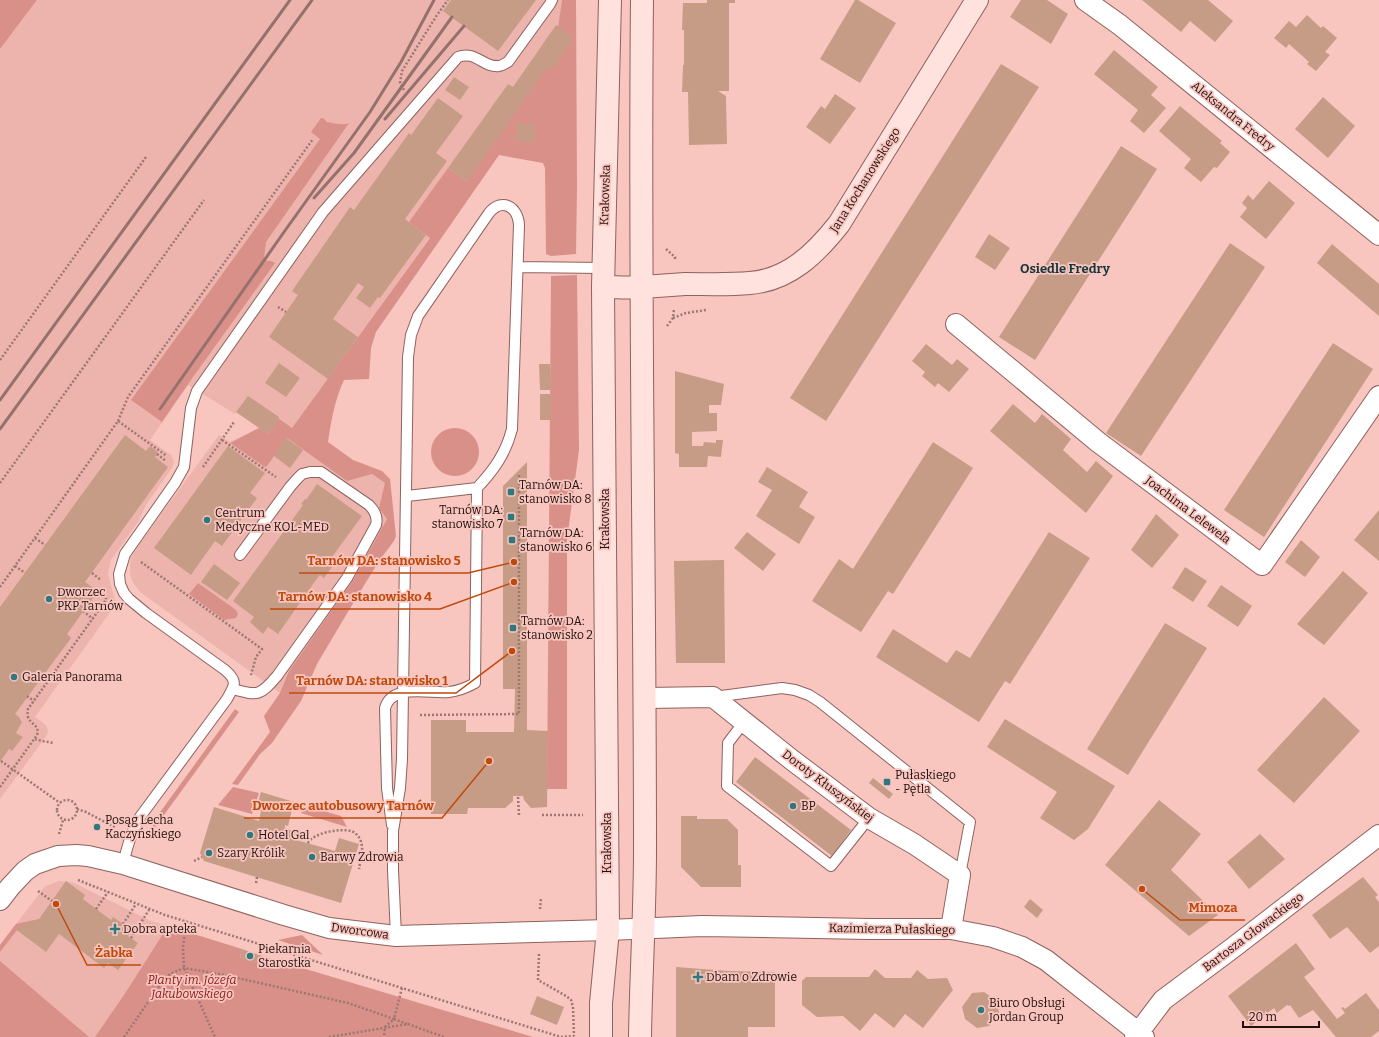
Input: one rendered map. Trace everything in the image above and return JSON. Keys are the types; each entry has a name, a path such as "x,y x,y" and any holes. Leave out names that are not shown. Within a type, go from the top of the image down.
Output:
{"street":[{"name":"Krakowska","path":"601,1037 601,1003 608,930 603,278 610,0"},
{"path":"640,1037 645,851 640,134 642,0"},
{"name":"Jana Kochanowskiego","path":"603,278 641,287 674,284 751,283 774,277 796,267 812,255 826,241 839,224 977,0"},
{"name":"Aleksandra Fredry","path":"1085,0 1120,25 1379,235"},
{"name":"Joachima Lelewela","path":"956,324 1098,442 1262,565 1379,396"},
{"path":"645,698 713,697"},
{"name":"Doroty Kłuszyńskiej","path":"713,697 792,760 869,818 914,844 960,875"},
{"name":"Bartosza Głowackiego","path":"1139,1035 1163,1000 1234,947 1379,834"},
{"name":"Dworcowa","path":"0,900 25,871 35,864 58,856 88,856 123,864 329,928 396,936 608,930"},
{"path":"951,929 960,875"},
{"name":"Kazimierza Pułaskiego","path":"608,930 702,926 869,930 951,929 993,937 1022,947 1046,960 1139,1035"}],"lane":[{"path":"123,864 132,833 140,817 233,689 235,683 234,678 225,670 146,613 124,593 120,584 119,574 125,554 175,483 184,467 190,414 197,391 323,212 458,57 464,54 471,55 491,65 500,66 508,62 552,0"},
{"path":"393,831 387,788 385,708 389,698 395,694 403,692 447,692 462,690 475,683 477,488 497,465 509,442 512,429 519,218 507,206 500,205 494,207 489,213 418,316 411,335 408,357 407,496 403,692 400,780 393,831 396,936"},
{"path":"518,267 603,278"},
{"path":"233,689 253,694 259,693 270,685 347,578 376,526 377,520 373,509 321,472 302,474 290,487 240,555"},
{"path":"407,496 477,488"},
{"path":"713,697 782,688 808,694 820,702 970,822 960,875"},
{"path":"744,722 728,743 727,786 788,833 831,866 869,818"}],"path":[{"path":"418,103 400,83 402,71 448,0"},
{"path":"0,587 118,421 128,397 313,139"},
{"path":"0,360 146,157"},
{"path":"0,484 204,200"},
{"path":"118,421 168,456 171,460"},
{"path":"222,440 290,487"},
{"path":"157,454 172,464"},
{"path":"35,538 45,545"},
{"path":"15,566 25,573"},
{"path":"92,573 101,580"},
{"path":"101,575 103,587"},
{"path":"0,787 35,739 38,731 35,724 28,717 28,709 106,600 104,593"},
{"path":"83,611 93,619"},
{"path":"27,696 34,701"},
{"path":"35,739 54,742"},
{"path":"1,761 60,803"},
{"path":"518,797 519,815"},
{"path":"66,800 75,803 77,809 76,816 73,819 66,821 60,818 56,812 60,803 66,800"},
{"path":"77,809 86,812 116,828 132,833"},
{"path":"542,815 579,815"},
{"path":"57,839 63,820"},
{"path":"308,843 315,836 331,832 352,831 361,841 363,849 359,869"},
{"path":"190,863 202,857"},
{"path":"74,878 149,910 561,1037 574,1036 573,1007 571,1000 538,980 539,962"},
{"path":"36,889 52,901"},
{"path":"96,909 108,892"},
{"path":"123,924 137,904"},
{"path":"131,938 149,910"},
{"path":"186,921 182,948 184,968 215,1037"},
{"path":"124,1037 162,982 170,974 184,968 220,974 348,1003 444,1037"},
{"path":"384,1037 385,1027 394,1019 402,988"},
{"path":"329,1037 408,1024"}],"shaded area":[{"path":"37,0 562,0 558,27 574,38 290,431 369,472 385,483 392,534 280,693 140,592 132,581 130,563 132,555 219,435 230,442 259,428 236,412 235,414 188,385 150,440 171,455 174,462 172,468 146,505 138,522 111,560 108,574 116,604 35,717 46,725 48,730 47,735 0,799 0,49"},
{"path":"59,881 72,882 151,921 169,927 100,1037 80,1037 0,965 0,945 43,889 46,886"}],"green space":[{"path":"0,0 37,0 0,49"},
{"path":"562,0 576,0 576,254 551,256 546,254 545,168 543,163 499,155 376,332 371,348 369,379 344,380 334,410 328,442 353,460 382,471 390,479 396,536 379,561 317,664 301,701 272,743 260,754 238,785 232,784 270,732 264,716 280,693 289,671 354,579 387,519 379,508 385,483 372,474 347,481 287,438 265,467 230,443 259,428 268,434 278,418 292,428 430,238 409,222 448,168 467,181 558,27"},
{"path":"321,118 327,122 336,124 349,123 266,242 264,258 267,261 275,263 162,422 131,400 320,139 311,132"},
{"path":"577,275 579,450 567,540 567,789 547,789 551,276"},
{"path":"455,428 464,430 472,435 477,443 479,452 477,461 472,469 464,474 455,476 446,474 438,469 433,461 431,452 433,443 438,435 446,430"},
{"path":"198,583 236,610 238,614 236,618 224,620 189,594"},
{"path":"235,709 239,712 153,830 153,822"},
{"path":"233,787 259,793 252,814 218,805"},
{"path":"303,805 341,816 347,827 301,813"},
{"path":"39,919 17,930 0,952 0,945 16,924"},
{"name":"Planty im. Józefa Jakubowskiego","path":"168,926 242,949 240,957 256,962 259,955 533,1037 95,1037"},
{"path":"302,935 323,955 278,940"},
{"path":"0,961 89,1037 0,1037"}],"building":[{"path":"451,0 536,0 498,51 443,11"},
{"path":"707,0 735,0 735,3 729,3 729,91 718,91 726,96 727,144 689,145 688,92 682,92 684,65 684,30 682,30 683,3 707,3"},
{"path":"855,0 858,0 896,23 860,83 820,59"},
{"path":"1021,0 1047,0 1068,14 1051,44 1010,17"},
{"path":"1142,0 1208,0 1233,21 1215,42 1190,21 1181,32"},
{"path":"1307,15 1321,28 1323,26 1337,38 1325,52 1330,55 1316,71 1307,64 1309,62 1289,44 1286,48 1274,38 1289,21 1296,27"},
{"path":"556,25 574,38 552,69 548,66 467,181 448,168 508,84 513,87"},
{"path":"1114,50 1158,87 1151,95 1166,108 1144,133 1130,121 1138,110 1094,74"},
{"path":"1001,64 1039,87 826,421 790,398"},
{"path":"454,77 469,87 460,100 445,90"},
{"path":"835,94 856,108 830,144 806,127 821,106 825,109"},
{"path":"1323,97 1355,126 1328,158 1295,129"},
{"path":"438,98 463,116 436,153 447,161 405,219 426,235 380,298 378,297 370,308 356,298 364,287 358,283 333,319 358,337 328,379 269,337 298,295 292,291 350,207 354,210 409,133 411,135"},
{"path":"1180,106 1222,141 1220,143 1230,152 1217,168 1214,167 1201,182 1184,168 1191,159 1159,131"},
{"path":"516,123 535,124 535,142 516,141"},
{"path":"1121,146 1157,169 1035,360 999,337"},
{"path":"1269,181 1295,203 1266,239 1240,217 1247,208 1242,203 1248,195 1253,200"},
{"path":"989,234 1010,248 995,270 975,257"},
{"path":"1230,243 1265,267 1141,456 1106,433"},
{"path":"1332,244 1379,284 1379,316 1317,263"},
{"path":"1333,343 1373,369 1264,537 1224,510"},
{"path":"926,344 952,365 957,359 969,369 949,392 938,383 935,387 922,376 925,372 912,361"},
{"path":"279,363 300,378 286,397 265,383"},
{"path":"539,364 550,364 551,390 540,390"},
{"path":"675,371 724,384 721,405 709,405 709,413 717,413 717,431 692,432 692,446 703,446 704,442 716,443 716,440 723,440 721,457 708,456 707,467 679,467 679,454 675,453"},
{"path":"540,394 551,394 551,420 540,420"},
{"path":"248,396 279,417 268,434 236,412"},
{"path":"1013,404 1035,423 1042,414 1071,439 1063,450 1087,472 1096,461 1113,476 1086,513 990,431"},
{"name":"Dworzec PKP Tarnów","path":"125,435 146,451 150,446 158,452 155,457 168,467 85,582 98,591 67,634 71,638 15,714 22,722 16,733 23,737 12,751 9,749 0,762 0,607"},
{"path":"286,438 303,450 290,468 274,456"},
{"path":"933,442 973,468 893,594 888,591 861,632 812,601 839,559 853,569"},
{"name":"Centrum Medyczne KOL-MED","path":"228,446 265,473 250,493 257,498 222,546 215,541 191,575 154,548"},
{"path":"527,462 527,730 548,731 547,807 531,808 524,800 523,796 513,796 513,801 505,808 468,808 467,814 431,814 431,720 466,720 466,732 514,732 515,689 503,689 503,486"},
{"path":"767,467 808,492 799,507 815,517 799,544 756,516 772,490 758,482"},
{"path":"317,484 362,516 329,561 328,564 332,567 324,578 320,575 318,577 278,634 268,627 263,634 250,622 254,617 233,601 303,505 301,504 305,499 306,500"},
{"path":"1379,510 1379,561 1354,540"},
{"path":"1156,514 1179,535 1152,568 1131,550"},
{"path":"747,532 776,554 763,571 734,548"},
{"path":"1049,532 1090,558 1010,684 1005,681 979,722 876,657 893,629 947,663 956,650 970,658"},
{"path":"1301,540 1320,557 1305,577 1285,562"},
{"path":"724,560 725,663 676,663 674,561"},
{"path":"214,564 240,583 227,600 201,582"},
{"path":"1185,567 1207,581 1193,602 1172,588"},
{"path":"1343,571 1368,593 1324,645 1297,624"},
{"path":"1221,585 1252,606 1238,627 1207,606"},
{"path":"1165,623 1207,648 1128,775 1087,749"},
{"path":"1324,697 1360,731 1294,803 1257,770"},
{"path":"1005,719 1115,786 1088,829 1074,840 1040,818 1057,792 987,747"},
{"name":"BP","path":"755,757 851,830 832,856 736,782"},
{"path":"873,778 893,794 889,799 869,783"},
{"name":"Hotel Gal","path":"261,792 294,802 288,826 285,825 285,828 295,832 293,839 335,851 339,838 359,844 341,903 204,861 200,853 214,807 259,821 261,811 256,809"},
{"path":"1159,800 1201,834 1171,870 1218,915 1189,936 1105,865"},
{"path":"681,816 697,816 697,819 727,819 738,830 738,865 741,865 741,887 701,887 681,867"},
{"path":"1260,834 1285,859 1249,889 1227,862"},
{"path":"1363,877 1378,895 1375,897 1379,902 1379,946 1370,953 1347,927 1330,939 1312,915"},
{"path":"66,881 85,895 83,899 111,920 113,917 132,930 128,936 138,943 118,970 108,963 104,968 59,934 46,952 14,928 39,919"},
{"path":"1030,899 1043,910 1037,918 1024,907"},
{"path":"1296,943 1315,969 1304,977 1337,1019 1345,1013 1341,1008 1343,1007 1345,1009 1366,993 1379,1010 1379,1031 1371,1037 1336,1037 1313,1010 1299,1018 1290,1005 1287,1005 1277,1013 1274,1008 1251,1026 1228,996"},
{"name":"Piekarnia Starostka","path":"242,949 259,955 257,963 240,957"},
{"path":"676,967 729,971 775,972 775,1027 748,1027 748,1037 676,1037"},
{"path":"875,969 885,978 911,978 917,970 928,979 947,978 953,990 923,1028 905,1014 894,1028 875,1013 860,1031 843,1016 817,1017 802,1005 802,981 806,977 869,977"},
{"name":"Biuro Obsługi Jordan Group","path":"984,992 997,1001 999,1013 989,1026 977,1028 965,1019 962,1007 972,993"},
{"path":"537,996 564,1007 557,1025 530,1014"}],"railway":[{"path":"0,400 290,0"},
{"path":"0,429 312,0"},
{"path":"160,409 370,112 401,62 434,0"},
{"path":"314,198 354,153 452,17"},
{"path":"385,119 464,26"}],"place":[{"name":"Tarnów DA: stanowisko 8","path":"511,492"},
{"name":"Tarnów DA: stanowisko 7","path":"511,517"},
{"name":"Centrum Medyczne KOL-MED","path":"207,520"},
{"name":"Tarnów DA: stanowisko 6","path":"512,540"},
{"name":"Tarnów DA: stanowisko 5","path":"514,562"},
{"name":"Tarnów DA: stanowisko 4","path":"514,582"},
{"name":"Dworzec PKP Tarnów","path":"49,599"},
{"name":"Tarnów DA: stanowisko 2","path":"513,628"},
{"name":"Tarnów DA: stanowisko 1","path":"512,651"},
{"name":"Galeria Panorama","path":"14,677"},
{"name":"Dworzec autobusowy Tarnów","path":"489,761"},
{"name":"Pułaskiego - Pętla","path":"887,782"},
{"name":"BP","path":"793,806"},
{"name":"Posąg Lecha Kaczyńskiego","path":"97,827"},
{"name":"Hotel Gal","path":"250,835"},
{"name":"Szary Królik","path":"209,853"},
{"name":"Barwy Zdrowia","path":"312,857"},
{"name":"Mimoza","path":"1142,889"},
{"name":"Żabka","path":"56,904"},
{"name":"Dobra apteka","path":"115,929"},
{"name":"Piekarnia Starostka","path":"250,956"},
{"name":"Dbam o Zdrowie","path":"698,977"},
{"name":"Biuro Obsługi Jordan Group","path":"981,1010"}],"district":[{"name":"Osiedle Fredry","path":"1065,268"}]}
